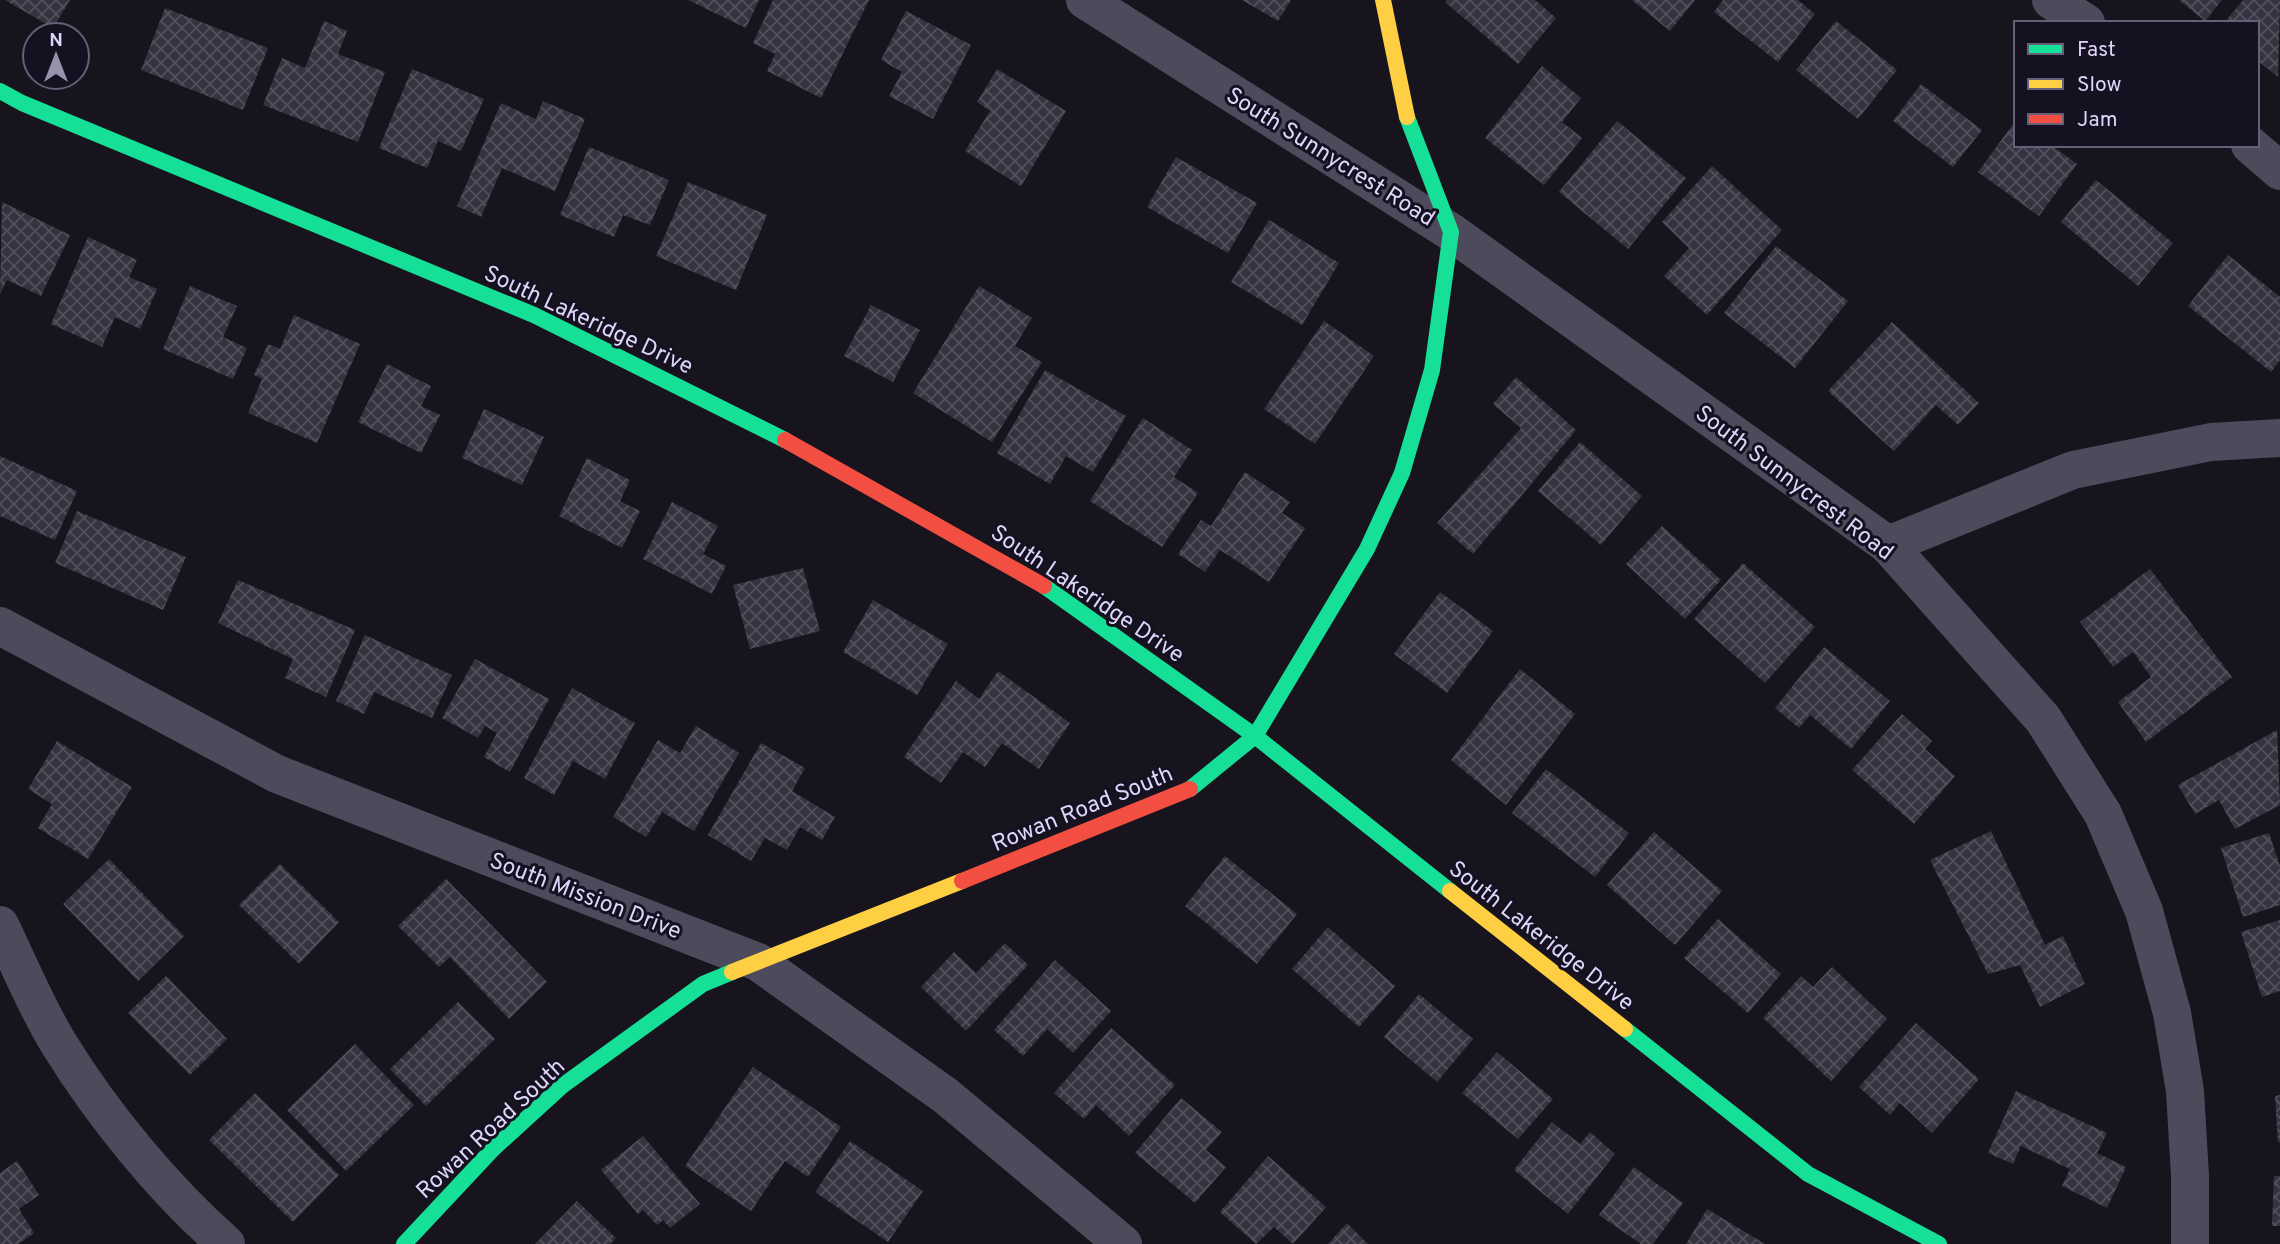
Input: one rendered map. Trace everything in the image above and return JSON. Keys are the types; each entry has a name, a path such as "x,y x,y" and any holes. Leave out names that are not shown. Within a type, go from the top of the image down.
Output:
{"street":[{"name":"South Sunnycrest Road","path":"1085,0 1451,232 1888,545 2043,719 2103,814 2144,911 2172,1013 2185,1091 2190,1176 2190,1244"},
{"name":"Rowan Road South","path":"404,1244 493,1149 562,1086 703,984 1189,790 1255,736 1367,549 1402,473 1432,370 1451,232 1404,109 1382,0"},
{"path":"2051,0 2083,21"},
{"name":"South Lakeridge Drive","path":"0,91 22,103 534,315 736,413 1026,573 1255,736 1808,1174 1939,1244"},
{"path":"2252,147 2280,171"},
{"path":"1888,545 2073,470 2211,442 2280,438"},
{"name":"South Mission Drive","path":"0,626 276,774 758,962 946,1096 1123,1244"},
{"path":"0,925 58,1044 121,1132 205,1226 226,1244"}],"building":[{"path":"5,0 70,0 57,21 41,21"},
{"path":"688,0 759,0 746,28"},
{"path":"773,0 869,0 821,98 767,71 775,54 753,43"},
{"path":"1242,0 1291,0 1278,21"},
{"path":"1535,0 1556,18 1518,64 1445,2"},
{"path":"1632,0 1695,0 1670,31"},
{"path":"1723,0 1798,0 1815,14 1778,62 1714,12"},
{"path":"2179,0 2222,0 2205,21"},
{"path":"2243,0 2280,0 2278,77 2259,62 2259,21 2226,21"},
{"path":"165,8 268,48 243,110 141,70"},
{"path":"906,11 971,45 933,119 889,96 902,72 881,60"},
{"path":"324,21 347,31 338,54 385,72 358,142 263,105 282,58 305,68"},
{"path":"1836,21 1897,70 1858,119 1796,70"},
{"path":"1542,66 1581,98 1562,122 1582,138 1544,185 1485,138"},
{"path":"412,69 484,99 461,151 438,141 427,168 379,148"},
{"path":"997,69 1066,111 1021,186 965,151 990,111 977,102"},
{"path":"1921,84 1982,130 1953,167 1893,121"},
{"path":"543,101 585,119 555,191 502,168 481,217 457,206 501,103 536,119"},
{"path":"1617,121 1686,178 1628,249 1559,192"},
{"path":"2014,123 2014,147 2054,147 2077,164 2039,216 1978,172"},
{"path":"589,147 669,180 650,225 623,215 614,237 560,215"},
{"path":"1176,157 1257,203 1228,253 1147,207"},
{"path":"1712,166 1782,230 1707,315 1664,276 1689,248 1662,222"},
{"path":"2096,180 2173,243 2138,286 2061,222"},
{"path":"688,182 767,215 736,290 656,256"},
{"path":"2,202 70,235 41,296 7,280 0,294"},
{"path":"1269,220 1339,263 1302,325 1231,282"},
{"path":"88,237 137,260 129,277 157,289 140,329 115,317 102,347 51,324"},
{"path":"1776,246 1848,301 1795,368 1724,313"},
{"path":"2228,255 2280,297 2280,360 2271,372 2188,306"},
{"path":"190,286 237,306 223,337 247,348 233,379 163,349"},
{"path":"979,286 1032,318 1015,346 1042,362 992,442 913,393"},
{"path":"871,305 920,330 893,382 844,356"},
{"path":"294,315 360,344 317,443 248,413 262,379 254,375 268,344 280,349"},
{"path":"1324,321 1374,356 1315,444 1264,409"},
{"path":"1892,322 1979,403 1958,425 1936,405 1894,451 1828,391"},
{"path":"387,364 431,386 421,406 440,415 421,453 358,422"},
{"path":"1045,370 1126,416 1093,472 1066,456 1050,484 997,453"},
{"path":"1516,377 1576,430 1473,554 1437,523 1521,428 1493,404"},
{"path":"484,409 544,437 522,485 462,458"},
{"path":"1143,418 1192,450 1174,477 1198,493 1162,547 1090,501"},
{"path":"1580,442 1642,496 1601,545 1538,491"},
{"path":"0,456 77,491 55,540 0,516"},
{"path":"587,458 630,480 620,501 640,511 622,548 559,516"},
{"path":"1245,472 1290,502 1282,513 1305,528 1269,582 1220,550 1205,572 1178,554 1201,520 1211,526"},
{"path":"672,502 718,526 703,554 726,566 712,594 643,559"},
{"path":"77,511 186,557 163,610 55,563"},
{"path":"1662,526 1721,580 1685,619 1626,564"},
{"path":"1743,563 1815,627 1765,683 1694,619"},
{"path":"803,568 820,631 750,649 733,585"},
{"path":"2150,569 2232,677 2146,742 2118,702 2151,677 2133,652 2113,667 2080,622"},
{"path":"238,580 355,630 326,697 285,678 293,659 218,623"},
{"path":"1440,592 1493,631 1447,693 1394,654"},
{"path":"873,600 948,644 917,695 843,652"},
{"path":"365,635 452,675 432,718 374,692 364,714 336,701"},
{"path":"1824,647 1890,701 1851,749 1810,715 1799,728 1775,708"},
{"path":"475,659 549,699 510,772 484,757 497,733 485,726 478,738 442,718"},
{"path":"1520,669 1575,714 1506,805 1451,760"},
{"path":"998,671 1070,723 1039,769 1002,743 985,767 963,752 941,783 904,757 956,681 979,699"},
{"path":"572,688 635,723 605,779 573,761 554,795 524,778"},
{"path":"1902,714 1932,741 1925,749 1955,776 1914,824 1852,770"},
{"path":"696,726 739,753 694,831 662,812 646,837 613,817 658,740 680,753"},
{"path":"2277,730 2280,805 2235,829 2219,800 2195,814 2178,785"},
{"path":"57,741 132,787 88,859 38,828 52,804 28,789"},
{"path":"761,743 805,768 792,791 835,817 822,840 800,827 787,850 765,838 751,861 708,835"},
{"path":"1546,769 1629,833 1595,877 1512,813"},
{"path":"1991,831 2045,945 2063,936 2085,984 2040,1007 2020,965 1988,974 1930,860"},
{"path":"1654,832 1722,891 1675,945 1607,885"},
{"path":"2269,833 2280,866 2280,905 2243,917 2221,848"},
{"path":"1225,856 1297,914 1257,964 1185,906"},
{"path":"109,859 184,936 138,981 63,904"},
{"path":"280,864 339,922 299,964 239,905"},
{"path":"446,879 547,982 509,1019 450,957 439,967 398,926"},
{"path":"1718,919 1781,974 1748,1013 1684,958"},
{"path":"2280,920 2280,991 2262,997 2241,932"},
{"path":"1328,927 1395,986 1359,1027 1292,969"},
{"path":"1005,943 1028,965 966,1031 921,987 954,952 976,973"},
{"path":"1055,960 1111,1011 1073,1053 1047,1029 1023,1056 994,1030"},
{"path":"1832,967 1887,1019 1831,1081 1763,1018 1801,976 1813,987"},
{"path":"166,976 227,1039 190,1075 128,1013"},
{"path":"1419,994 1473,1039 1437,1082 1384,1037"},
{"path":"458,1002 495,1039 426,1106 390,1069"},
{"path":"1916,1023 1979,1079 1932,1133 1900,1103 1890,1115 1859,1087"},
{"path":"1111,1028 1175,1085 1129,1136 1096,1105 1084,1119 1054,1093"},
{"path":"355,1044 414,1105 346,1171 287,1110"},
{"path":"1497,1052 1553,1099 1518,1139 1462,1093"},
{"path":"753,1067 841,1127 808,1177 785,1161 751,1211 685,1166"},
{"path":"2016,1091 2107,1133 2097,1153 2126,1167 2107,1208 2062,1186 2070,1169 2021,1146 2013,1164 1988,1153"},
{"path":"255,1093 339,1175 293,1222 209,1140"},
{"path":"2280,1095 2280,1142 2278,1142 2275,1096"},
{"path":"1181,1098 1222,1132 1206,1150 1226,1167 1195,1203 1135,1153"},
{"path":"1552,1122 1580,1144 1590,1132 1615,1154 1568,1214 1514,1170"},
{"path":"643,1136 700,1204 670,1228 663,1220 657,1225 643,1210 638,1214 601,1170"},
{"path":"850,1141 923,1191 888,1242 815,1192"},
{"path":"1268,1156 1326,1207 1293,1244 1274,1227 1256,1244 1220,1212"},
{"path":"17,1161 39,1195 19,1209 34,1233 18,1244 0,1244 0,1173"},
{"path":"1634,1167 1683,1203 1653,1244 1641,1244 1599,1215"},
{"path":"2274,1176 2280,1176 2280,1226 2272,1226"},
{"path":"577,1201 616,1238 610,1244 535,1244"},
{"path":"1707,1209 1765,1244 1686,1244"},
{"path":"1347,1223 1368,1244 1328,1244"}],"traffic: fast":[{"path":"0,91 22,103 534,315 785,440"},
{"path":"1190,789 1255,736 1367,549 1402,473 1432,370 1451,232 1407,117"},
{"path":"1044,586 1255,736 1450,891"},
{"path":"404,1244 493,1149 562,1086 703,984 732,972"},
{"path":"1625,1029 1808,1174 1939,1244"}],"traffic: slow":[{"path":"1383,0 1407,117"},
{"path":"732,972 962,881"},
{"path":"1450,891 1625,1029"}],"traffic: jam":[{"path":"785,440 1044,586"},
{"path":"962,881 1190,789"}]}
